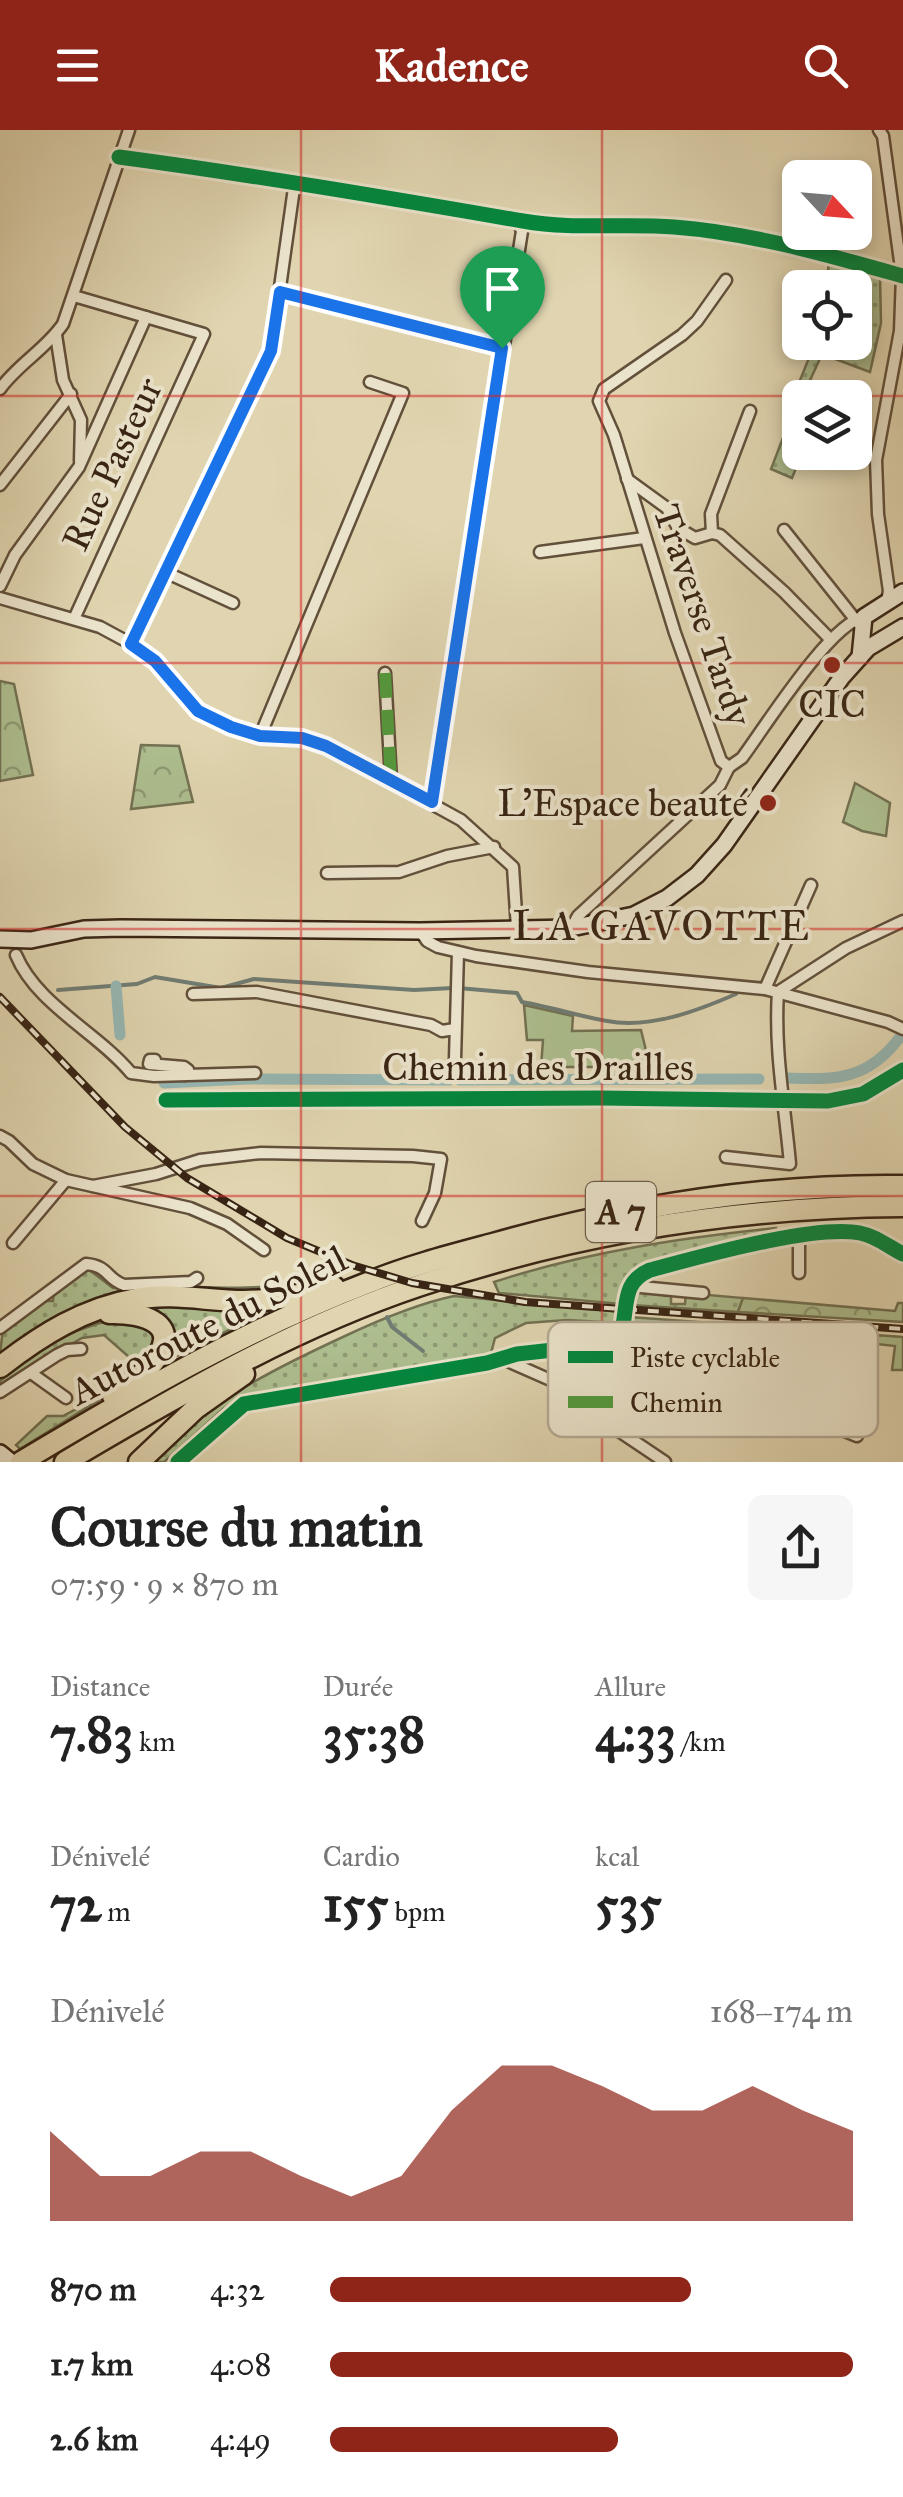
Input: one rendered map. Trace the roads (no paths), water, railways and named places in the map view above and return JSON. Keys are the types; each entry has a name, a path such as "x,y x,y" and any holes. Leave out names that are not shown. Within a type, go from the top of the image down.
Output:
{"highway":[{"name":"Autoroute du Soleil","path":"16,1462 250,1334 404,1270 580,1220 655,1206 724,1195 903,1186"},
{"name":"Autoroute du Soleil","path":"66,1461 221,1372 417,1286 616,1233 730,1215 903,1206"},
{"path":"0,1366 46,1333 89,1314 150,1297 243,1302 275,1299 404,1270"},
{"path":"138,1462 214,1393 380,1302"},
{"path":"56,1438 137,1378 159,1354 160,1329 150,1318 133,1312 89,1314"}],"main road":[{"path":"0,939 30,940 122,928 420,932 571,928 634,915 667,898 696,876 724,845 860,657 864,628 887,601 903,592"},
{"path":"864,628 903,627"},
{"path":"0,1453 16,1462"}],"street":[{"path":"0,389 23,361 56,334 74,296 129,130"},
{"path":"884,132 902,276 900,331 876,460 887,601"},
{"path":"119,157 295,181 518,220 679,228 804,248 902,276"},
{"path":"131,644 271,351 295,181"},
{"path":"432,802 522,230 518,220"},
{"name":"Traverse Tardy","path":"726,280 696,321 600,394 599,400 614,435 644,538 715,746 722,764 729,767"},
{"path":"280,292 502,348"},
{"path":"0,586 15,555 79,467 146,317 74,296"},
{"name":"Rue Pasteur","path":"74,619 204,334 146,317"},
{"path":"56,334 62,380 72,394 81,420 79,467"},
{"path":"260,736 403,393 370,382"},
{"path":"0,485 72,394"},
{"path":"750,410 711,514 712,532 784,592 830,639"},
{"path":"626,478 667,508 678,528 695,538 712,532"},
{"path":"784,530 864,628"},
{"path":"540,552 644,538"},
{"path":"165,572 234,603"},
{"path":"0,598 100,627 155,661 198,711 260,736 302,738 390,780 461,820 514,867 517,928"},
{"path":"571,928 578,916 720,785 729,767 742,758 830,639 843,628 864,628"},
{"path":"843,628 864,628"},
{"path":"385,673 390,780"},
{"path":"327,873 399,872 447,856 494,847"},
{"path":"765,988 812,885"},
{"path":"778,992 846,948 903,922"},
{"path":"420,932 438,948 458,952 588,972 765,988 903,1029"},
{"path":"455,1059 458,952"},
{"path":"16,955 40,990 131,1073 255,1074"},
{"path":"194,994 257,992 431,1025 442,1031 455,1030"},
{"path":"726,1157 790,1164 780,1084 778,992"},
{"path":"154,1060 149,1064 184,1067 188,1070 185,1075"},
{"name":"Chemin des Drailles","path":"166,1100 601,1098 785,1102 852,1098 903,1070"},
{"path":"0,1136 33,1164 66,1180 180,1205 226,1224 264,1250"},
{"path":"93,1186 156,1174 200,1160 261,1153 441,1159 435,1192 422,1221"},
{"path":"14,1243 66,1180"},
{"path":"624,1322 629,1288 643,1273 674,1264 799,1236 862,1233 903,1254"},
{"path":"799,1236 799,1273"},
{"path":"0,1328 86,1264 102,1267 124,1285 191,1282 197,1278"},
{"path":"629,1288 703,1292"},
{"path":"0,1392 66,1350 81,1349"},
{"path":"178,1462 244,1404 548,1351"},
{"path":"503,1359 548,1379"},
{"path":"31,1373 66,1398"},
{"path":"627,1437 665,1462"}],"waterway":[{"path":"58,990 137,984 155,977 221,988 254,979 414,990 453,988"},
{"path":"116,986 120,1035"},
{"path":"458,988 517,993 522,1002 623,1023 673,1017 736,994"},
{"path":"787,1078 850,1074 876,1062 900,1037"},
{"path":"164,1083 248,1079 449,1080"},
{"path":"460,1080 759,1079"},
{"path":"387,1317 392,1327 423,1351"}],"railway":[{"path":"0,997 125,1127 187,1178 287,1238 352,1265 412,1283 525,1302 805,1322"},
{"path":"878,1327 903,1329"}],"place":[{"name":"CIC","path":"832,665"},
{"name":"L'Espace beauté","path":"768,803"}],"district":[{"name":"LA GAVOTTE","path":"662,926"}]}
